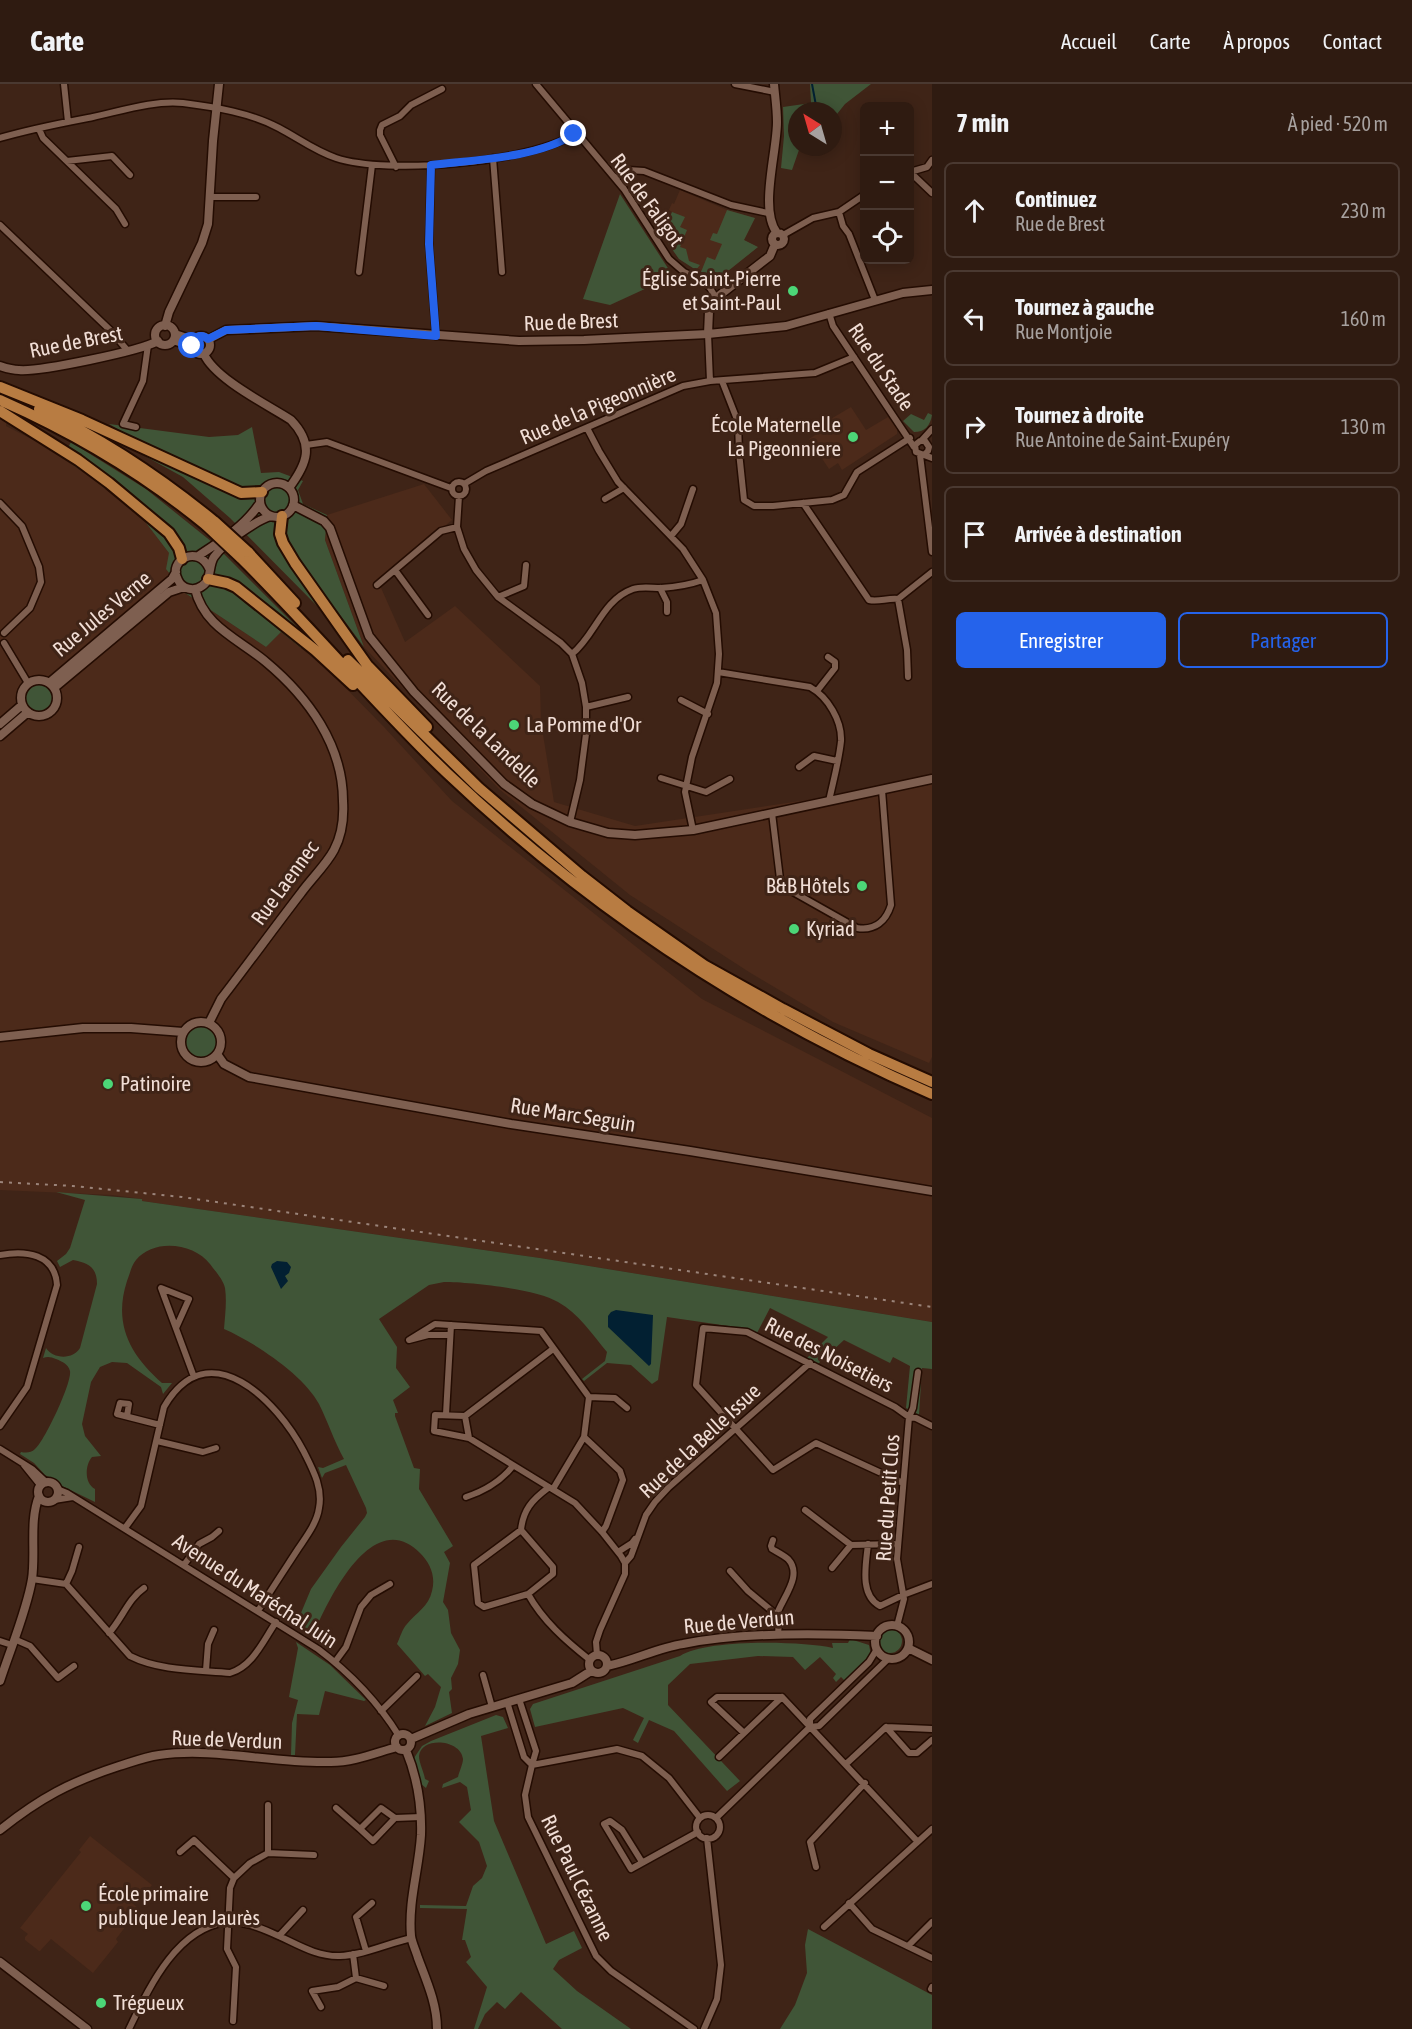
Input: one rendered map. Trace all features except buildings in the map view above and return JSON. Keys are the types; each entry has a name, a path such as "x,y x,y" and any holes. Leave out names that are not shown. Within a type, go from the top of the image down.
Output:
{"highway":[{"path":"0,390 81,420 241,493 261,497"},
{"path":"0,390 105,443 157,476 244,555 470,779 627,911 704,965 869,1054 932,1082"},
{"path":"0,400 59,427 119,461 211,524"},
{"path":"0,411 109,483 169,533 179,548 182,559"},
{"path":"276,516 287,552 367,665 454,757 548,842 572,867"},
{"path":"244,555 375,700 479,803 538,854 639,931 717,983 782,1021 868,1066 932,1094"},
{"path":"208,574 236,588 315,650 358,691 375,700"}],"street":[{"path":"64,84 68,122"},
{"path":"165,326 169,312 205,235 211,197 212,108 219,84"},
{"name":"Rue de Faligot","path":"536,84 615,178 636,206 669,259 684,272 710,288 716,298"},
{"path":"735,84 774,88 777,122 767,204 772,227 780,234"},
{"path":"396,167 380,135 382,125 400,116 411,105 442,89"},
{"path":"0,138 156,104 180,102 262,120 335,158 355,163 396,167 431,165 529,152 576,133"},
{"path":"39,129 43,138 116,209 125,224"},
{"path":"67,161 112,156 130,175"},
{"path":"493,158 502,272"},
{"path":"914,171 927,167 932,160"},
{"path":"359,272 372,165"},
{"path":"431,165 429,244 436,336"},
{"path":"615,178 628,170 644,171 731,205 768,213"},
{"path":"914,176 932,193"},
{"path":"211,197 256,198"},
{"path":"710,381 709,311 716,298 770,256 775,244 772,237 813,218 839,212 860,198"},
{"path":"839,212 875,300"},
{"path":"0,225 110,330 128,351"},
{"name":"Rue de Brest","path":"208,339 222,331 316,326 436,336 554,342 708,333 786,326 903,292 932,290"},
{"name":"Rue du Stade","path":"829,313 833,326 910,438 924,445 916,452 922,455"},
{"path":"165,326 171,327 174,337 166,345 158,341 156,332 165,326"},
{"path":"192,343 201,336 208,339 210,348 204,354"},
{"path":"174,337 192,343 196,353 204,354"},
{"name":"Rue de Brest","path":"0,366 20,370 40,369 128,351 158,341"},
{"path":"136,427 123,424 142,381 148,345"},
{"path":"204,354 209,362 228,379 297,426 306,446 306,460 289,488"},
{"name":"Rue de la Pigeonnière","path":"465,484 486,471 683,386 710,381 815,373 854,357"},
{"path":"722,381 738,422 744,500 754,506 832,500 844,495 857,472 910,438"},
{"path":"0,417 50,442"},
{"path":"587,428 599,451 624,488 683,549 703,580 716,613 719,654 717,683 692,757 685,792 693,830"},
{"path":"932,431 924,445 922,455 932,552"},
{"path":"306,446 327,442 451,488 453,493 459,496"},
{"path":"922,455 932,458"},
{"path":"451,488 456,482 465,484 465,492 459,496"},
{"path":"198,556 252,516 270,485 275,483 289,488 294,496 291,510 255,522 219,551 205,584 195,589 184,587 178,581 176,572 182,559 198,556 203,559 208,574"},
{"path":"605,499 624,488"},
{"path":"671,536 681,524 693,489"},
{"path":"459,496 457,527 464,549 476,570 498,597 561,643 572,654 582,683 586,707 584,759 570,822"},
{"path":"261,497 262,508 276,516"},
{"path":"0,503 22,526 39,567 41,582 30,608 2,633 6,639 2,644 28,683"},
{"path":"803,503 869,600 877,602 889,598 898,599 932,572"},
{"name":"Rue de la Landelle","path":"293,506 324,521 330,528 369,636 414,692 504,784 532,804 570,822 608,833 635,835 693,830 932,779"},
{"path":"377,585 441,531 457,527"},
{"path":"498,597 524,586 526,566"},
{"path":"395,570 428,615"},
{"name":"Rue Jules Verne","path":"51,685 172,579 176,572"},
{"path":"572,654 588,637 602,614 632,589 688,586 703,580"},
{"name":"Rue Jules Verne","path":"51,685 169,592 184,587"},
{"path":"660,588 667,602 666,612"},
{"name":"Rue Laennec","path":"195,589 198,603 210,620 265,661 295,688 317,717 340,768 344,820 334,850 221,999 209,1023"},
{"path":"898,599 907,650 908,677"},
{"path":"817,690 835,668 835,662 828,657"},
{"path":"718,672 810,687 817,690 828,702 837,721 841,740 829,801"},
{"path":"38,680 51,685 57,697 52,710 44,716 38,716 25,709 21,696 28,683 38,680"},
{"path":"586,707 628,697"},
{"path":"681,700 708,714"},
{"path":"0,724 25,709"},
{"path":"0,736 25,709"},
{"path":"799,767 814,756 837,761"},
{"path":"661,778 706,792 730,779"},
{"path":"772,813 780,879 786,888 857,928 867,929 884,920 891,904 882,790"},
{"path":"197,1022 209,1023 221,1036 220,1048 217,1054 206,1061 193,1060 183,1052 181,1045 183,1032 197,1022"},
{"path":"0,1037 83,1028 130,1028 183,1032"},
{"name":"Rue Marc Seguin","path":"217,1054 224,1064 249,1077 511,1124 932,1191"},
{"path":"0,1255 39,1256 53,1268 57,1276 57,1285 27,1387 0,1426"},
{"path":"176,1328 189,1299 161,1288 194,1377"},
{"path":"450,1335 428,1335 409,1340 435,1324 541,1331 589,1396 584,1437 551,1489 530,1503 525,1511 521,1530 474,1565 478,1603 484,1607 528,1594 553,1574 554,1570 521,1530"},
{"path":"446,1414 451,1324"},
{"name":"Rue des Noisetiers","path":"734,1429 696,1385 703,1328 747,1332 895,1407 909,1417 932,1426"},
{"path":"553,1349 465,1416 435,1415 434,1431 469,1438 512,1467 575,1503 602,1532 625,1563"},
{"name":"Rue de la Belle Issue","path":"593,1658 600,1630 625,1574 625,1563 631,1556 646,1515 655,1502 810,1363"},
{"name":"Rue du Petit Clos","path":"897,1626 904,1599 897,1567 903,1483 909,1417 913,1408 918,1372"},
{"path":"125,1528 141,1506 164,1407 171,1395 180,1385 194,1377 209,1373 228,1375 241,1380 265,1399 295,1436 313,1471 320,1492 319,1510 312,1526 258,1611"},
{"path":"589,1396 615,1398 627,1408"},
{"path":"127,1416 160,1425"},
{"path":"465,1416 469,1438"},
{"path":"734,1429 772,1470 816,1443 903,1483"},
{"path":"584,1437 620,1471 623,1480 602,1532"},
{"path":"157,1441 203,1452 216,1448"},
{"path":"0,1449 32,1469 44,1484"},
{"path":"466,1497 484,1491 512,1467"},
{"path":"44,1484 53,1484 57,1489 54,1500"},
{"path":"0,1681 32,1579 34,1513 41,1498 39,1491 44,1484"},
{"name":"Avenue du Maréchal Juin","path":"57,1489 125,1528 276,1622 335,1662 363,1689 399,1736"},
{"path":"41,1498 48,1502 74,1497"},
{"path":"805,1510 851,1545 898,1544"},
{"path":"184,1565 199,1544 212,1538 219,1531"},
{"path":"618,1552 632,1544 640,1532"},
{"path":"773,1540 772,1549 787,1559 795,1570 776,1617"},
{"path":"868,1544 867,1590 874,1603 880,1606 932,1584"},
{"path":"832,1568 851,1545"},
{"path":"66,1584 79,1547"},
{"path":"730,1571 779,1620 778,1635"},
{"path":"32,1579 66,1584 130,1656 144,1663 230,1673 240,1670 247,1665 276,1622"},
{"path":"335,1662 346,1647 361,1607 370,1595 390,1584"},
{"path":"109,1633 117,1625 137,1593 144,1588"},
{"path":"528,1594 544,1619 569,1644 593,1658 605,1658 607,1666 602,1673 591,1671"},
{"path":"810,1727 810,1719 869,1662 877,1649 879,1632 887,1626 897,1626 906,1632 908,1648 902,1655 884,1657 877,1649"},
{"path":"206,1670 208,1644 214,1630"},
{"name":"Rue de Verdun","path":"607,1666 625,1663 679,1644 705,1640 778,1635 877,1636"},
{"path":"0,1641 30,1646 58,1678 74,1666"},
{"path":"908,1648 932,1660"},
{"path":"591,1671 589,1665 593,1658"},
{"path":"716,1818 810,1727 819,1726 889,1658"},
{"path":"411,1739 492,1707 572,1683 591,1671"},
{"path":"483,1675 492,1707"},
{"path":"381,1711 417,1676"},
{"path":"744,1733 711,1702 717,1697 782,1697 917,1841"},
{"path":"719,1757 782,1697"},
{"name":"Rue Paul Cézanne","path":"519,1699 536,1751 525,1795 528,1817 596,1956 611,1971 694,2029"},
{"path":"507,1702 524,1757 532,1765 617,1749 642,1756 669,1778 700,1818"},
{"path":"846,1764 886,1727 932,1729"},
{"path":"886,1727 909,1753 918,1753 932,1740"},
{"path":"411,1739 406,1734 399,1736 396,1742 402,1748 418,1785 421,1817 421,1837 410,1906 411,1938 433,1997 437,2029"},
{"path":"402,1748 411,1744 411,1739"},
{"name":"Rue de Verdun","path":"0,1830 27,1808 61,1788 97,1773 159,1755 195,1754 331,1762 356,1760 402,1748"},
{"path":"816,1867 810,1842 865,1783"},
{"path":"268,1805 268,1853"},
{"path":"336,1808 373,1841 395,1818"},
{"path":"360,1829 381,1808 395,1818 421,1817"},
{"path":"707,1816 716,1818 720,1825 719,1833 713,1839 702,1838 698,1832 697,1825 700,1818 707,1816"},
{"path":"642,1862 622,1830 610,1821 604,1824 631,1869 698,1832"},
{"path":"824,1927 932,1829"},
{"path":"704,2029 717,1999 721,1965 707,1838"},
{"path":"180,1852 194,1840 234,1878"},
{"path":"233,2021 236,1967 227,1949 230,1888 234,1878 250,1863 268,1853 314,1855"},
{"path":"366,1951 356,1917 372,1903"},
{"path":"849,1903 872,1929 932,1958"},
{"path":"279,1936 303,1910"},
{"path":"129,2029 142,2001 183,1944 212,1926 228,1922 256,1926 302,1948 319,1954 340,1956 411,1938"},
{"path":"908,1946 932,1922"},
{"path":"353,1954 356,1978"},
{"path":"0,1962 87,2029"},
{"path":"321,2007 312,1991 338,1987 356,1978 384,1986"}],"shaded area":[{"path":"680,190 727,210 755,218 744,240 758,247 723,275 701,272 679,259 662,235 672,212 669,210"},
{"name":"École Maternelle La Pigeonniere","path":"851,407 866,430 888,417 897,429 897,434 842,470 838,463 829,469 819,454 810,460 808,448 813,445 809,439 831,425 829,420"},
{"path":"0,414 7,417 6,426 53,450 143,519 169,553 185,593 266,647 281,632 327,669 452,801 702,999 932,1118 932,1322 540,1258 142,1201 142,1199 112,1195 0,1190"},
{"path":"424,484 452,520 378,581 405,642 455,606 540,686 541,722 554,802 635,826 932,781 932,1057 929,1063 833,1022 749,972 630,895 499,789 364,647 325,540 327,515"},
{"name":"École primaire publique Jean Jaurès","path":"90,1836 152,1885 147,1891 142,1888 131,1902 139,1909 116,1939 118,1942 93,1973 51,1939 39,1951 25,1940 28,1934 20,1928 81,1852 79,1850"}],"green space":[{"path":"810,84 871,84 842,108 842,102 811,102"},
{"path":"788,106 788,156 797,156 792,170 781,168 784,136 783,107"},
{"path":"620,194 673,276 610,305 583,299"},
{"path":"727,210 755,218 744,240 758,247 723,275 701,272 707,257 715,260 722,244 710,240 713,233 717,234"},
{"path":"672,212 685,217 680,227 687,230 680,247 686,249 689,261 700,265 696,270 679,259 662,235"},
{"path":"928,413 932,415 930,422 921,431 914,432 903,421 911,414 924,420"},
{"path":"109,424 209,437 238,435 252,427 261,473 279,472 303,481 298,490 303,504 327,515 325,540 364,647 337,611 326,615 230,518 183,477 143,455 147,446"},
{"path":"71,442 146,489 212,542 305,635 301,648 281,632 266,647 185,593 166,569 169,553 143,519 99,483 63,458"},
{"path":"39,683 49,687 53,697 49,707 39,711 29,707 25,697 29,687"},
{"path":"201,1025 213,1029 217,1041 213,1053 201,1057 189,1053 185,1041 189,1029"},
{"path":"56,1192 142,1199 142,1201 540,1258 932,1322 932,1369 922,1368 919,1415 906,1408 910,1366 893,1357 890,1363 844,1340 818,1364 807,1358 828,1337 770,1308 757,1333 749,1329 667,1317 658,1380 652,1384 631,1365 607,1363 584,1381 582,1379 605,1361 607,1352 572,1312 558,1302 535,1293 470,1283 444,1282 429,1285 379,1319 397,1347 396,1368 410,1387 393,1400 398,1413 395,1413 395,1416 414,1468 420,1469 419,1489 453,1546 444,1552 450,1563 443,1602 448,1610 451,1633 460,1650 458,1664 451,1678 452,1689 449,1692 452,1713 425,1726 435,1707 441,1687 428,1674 425,1676 397,1644 405,1626 425,1605 432,1591 431,1570 420,1553 403,1541 386,1541 369,1549 341,1581 314,1633 316,1638 292,1622 298,1620 311,1589 365,1517 366,1508 346,1465 325,1473 322,1478 318,1467 323,1468 344,1459 312,1393 277,1360 224,1329 226,1303 223,1281 203,1257 184,1248 163,1246 144,1253 132,1267 123,1297 122,1311 127,1338 141,1361 162,1383 172,1383 163,1394 161,1387 127,1363 112,1362 100,1367 91,1382 82,1424 85,1436 101,1456 92,1457 87,1469 89,1483 95,1489 95,1502 62,1486 20,1454 35,1449 45,1436 67,1387 70,1371 68,1367 51,1357 43,1358 46,1348 49,1352 63,1357 77,1352 97,1284 93,1270 87,1264 73,1260 60,1267 57,1261 70,1248 85,1200"},
{"path":"890,1629 895,1630 901,1636 901,1646 895,1652 890,1653 885,1652 879,1646 878,1641 879,1636 885,1630"},
{"path":"850,1639 869,1645 871,1655 845,1681 841,1677 836,1682 833,1678 836,1674 820,1657 805,1670 793,1657 758,1656 690,1664 668,1685 668,1705 740,1781 727,1791 674,1731 649,1720 638,1743 633,1740 644,1718 623,1708 535,1727 530,1709 533,1704 693,1650 754,1643 799,1644 833,1648 832,1643 848,1643"},
{"path":"296,1642 330,1665 366,1700 325,1691 319,1715 297,1714 295,1755 291,1755 292,1723 298,1700 289,1697 298,1648"},
{"path":"496,1715 503,1717 508,1728 481,1736 494,1821 546,1944 574,1931 582,1948 559,1960 553,1969 577,1991 631,2029 562,2029 521,1992 505,2009 497,2002 485,2014 478,2029 474,2029 487,1987 466,1962 471,1957 465,1940 462,1940 467,1909 420,1908 420,1905 466,1906 473,1886 482,1878 487,1866 479,1842 459,1822 471,1810 467,1787 460,1782 442,1788 443,1784 458,1777 463,1761 461,1752 456,1747 441,1742 426,1745 421,1750 420,1762 425,1779 429,1781 426,1788 421,1784 414,1758 422,1746 431,1741"},
{"path":"808,1929 932,1995 932,2029 780,2029 795,2005 807,1973 805,1945"}],"water":[{"path":"277,1261 287,1262 291,1267 285,1276 288,1281 281,1289 271,1267"},
{"path":"616,1310 653,1315 651,1364 649,1366 608,1327 608,1316"}],"waterway":[{"path":"812,84 815,102"}],"railway":[{"path":"0,1182 73,1186 182,1197 932,1307"}],"place":[{"name":"Église Saint-Pierre et Saint-Paul","path":"793,291"},
{"name":"École Maternelle La Pigeonniere","path":"853,437"},
{"name":"La Pomme d'Or","path":"514,725"},
{"name":"B&B Hôtels","path":"862,886"},
{"name":"Kyriad","path":"794,929"},
{"name":"Patinoire","path":"108,1084"},
{"name":"École primaire publique Jean Jaurès","path":"86,1906"},
{"name":"Trégueux","path":"101,2003"}],"route":[{"path":"192,346 193,340 198,336 208,339 222,331 258,328 316,326 436,336 429,244 431,165 529,152 574,134"}]}
